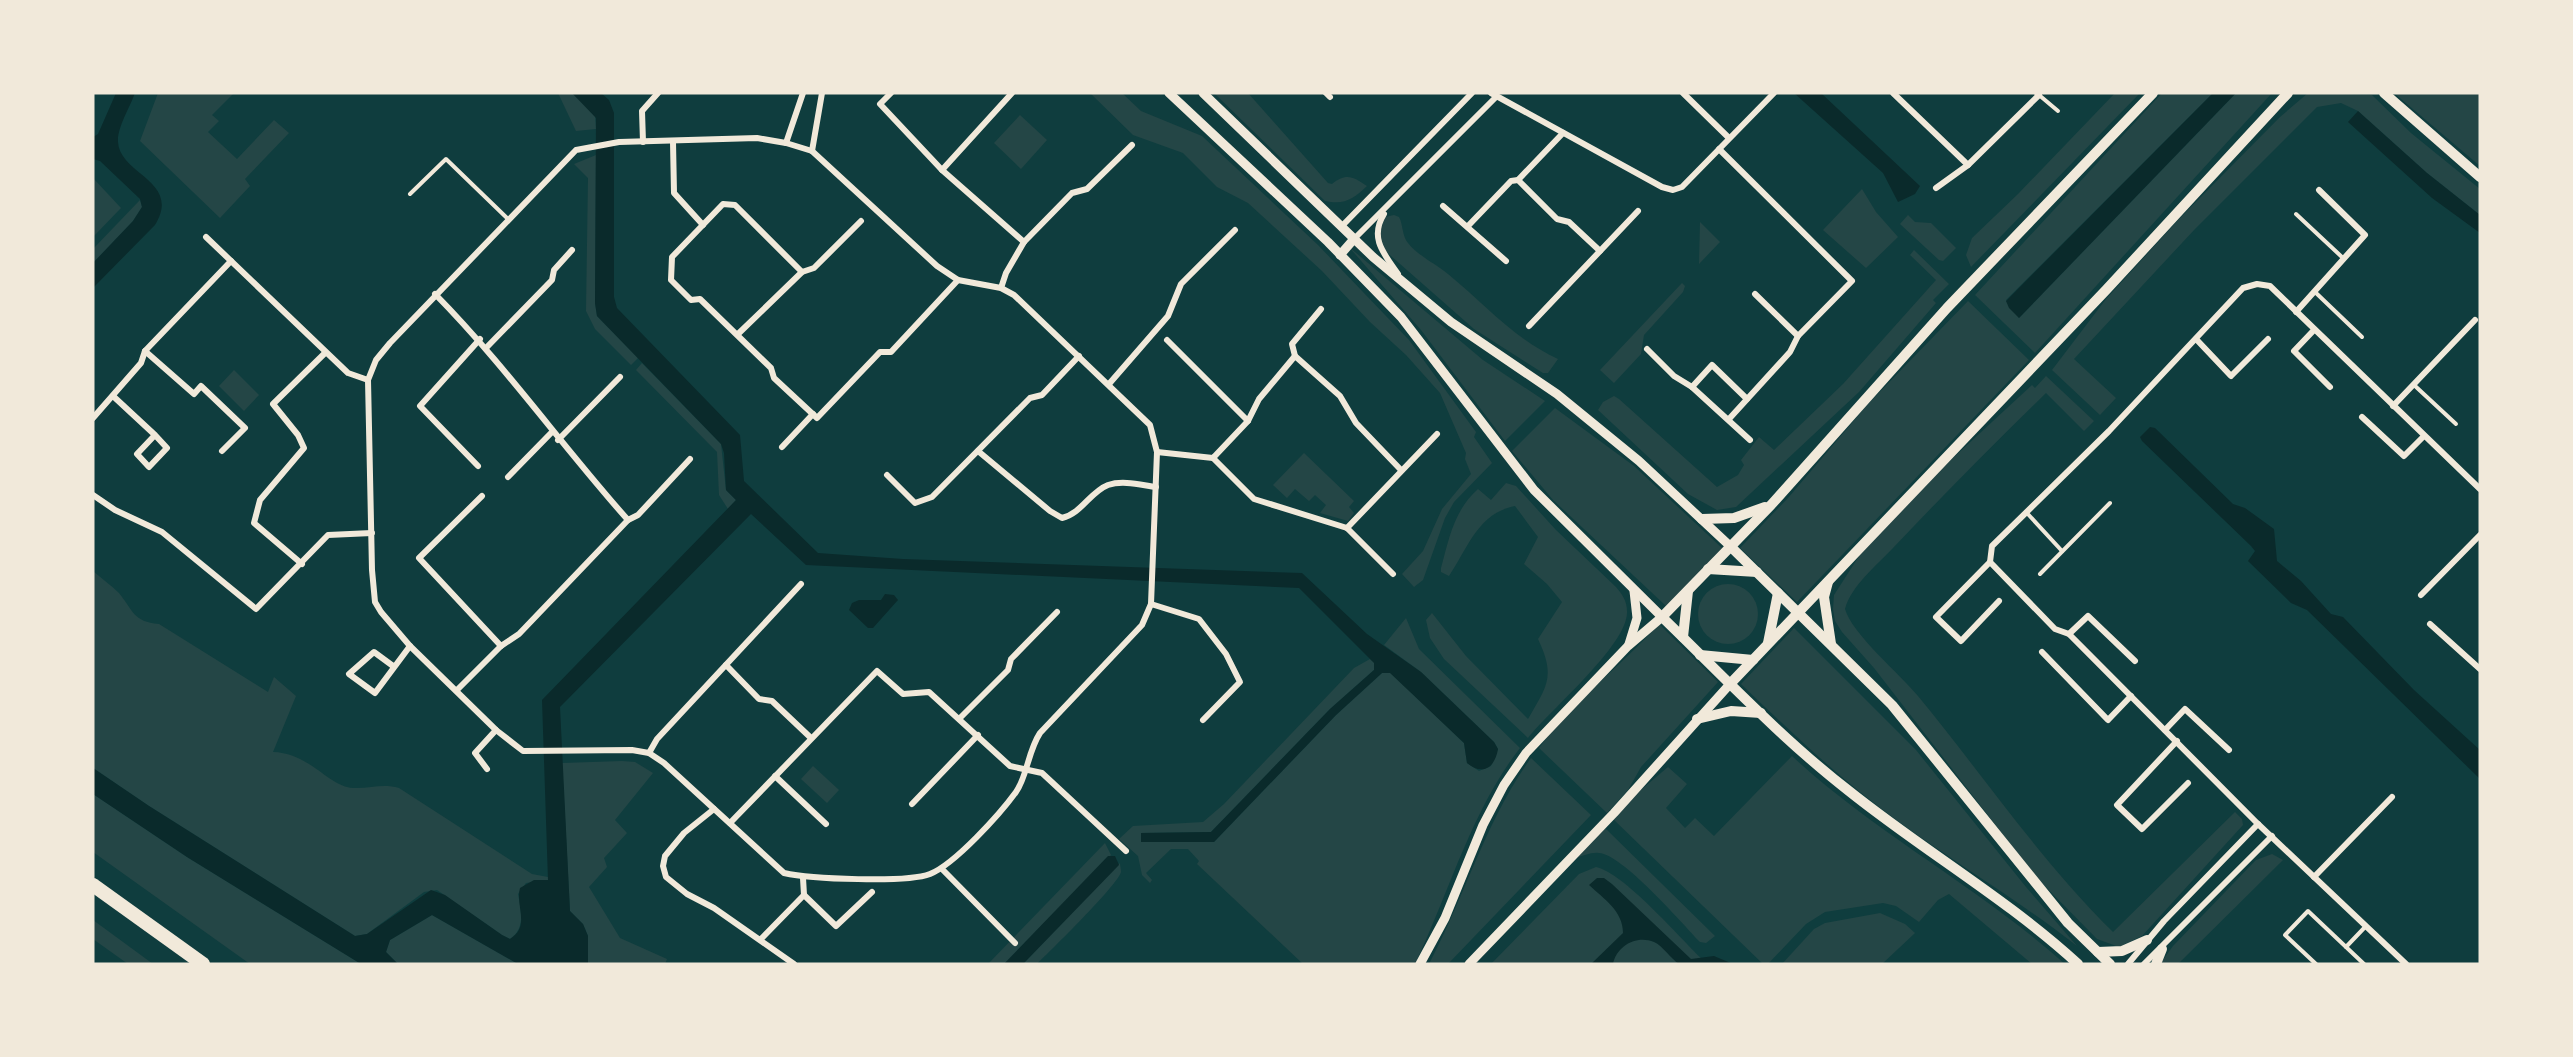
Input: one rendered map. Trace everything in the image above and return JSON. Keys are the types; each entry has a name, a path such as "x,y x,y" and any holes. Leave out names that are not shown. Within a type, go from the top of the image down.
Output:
{"highway":[{"path":"93,885 203,964"}],"main road":[{"path":"2078,964 2022,918 1850,792 1761,713 1662,617 1771,505 1947,308 2153,93"},
{"path":"1730,684 2099,297 2288,93"},
{"path":"2384,93 2480,177"},
{"path":"1702,519 1734,518 1771,505"},
{"path":"1730,546 1831,644 1910,726 2068,923 2110,964"},
{"path":"1708,569 1757,572"},
{"path":"1829,580 1824,597 1831,644"},
{"path":"1683,637 1688,591"},
{"path":"1768,643 1778,593"},
{"path":"1700,655 1753,660"},
{"path":"1697,719 1731,711 1761,713"},
{"path":"2098,952 2122,951 2147,940"},
{"path":"2156,964 2162,949"}],"street":[{"path":"643,142 642,111 658,93"},
{"path":"786,143 803,93"},
{"path":"812,151 822,93"},
{"path":"891,93 880,104 942,170 1024,242"},
{"path":"942,170 1012,93"},
{"path":"1169,93 1328,242 1401,317 1534,490 1662,617 1645,634 1628,646 1535,741 1504,784 1445,918 1420,964"},
{"path":"1203,93 1354,239 1451,322 1557,394 1639,461 1730,546"},
{"path":"1328,242 1472,93"},
{"path":"1683,93 1729,138"},
{"path":"1340,255 1494,95 1662,187 1673,190 1682,187 1774,93"},
{"path":"1893,93 1968,165"},
{"path":"1936,188 1968,165 2038,94"},
{"path":"1468,226 1511,181 1518,180 1563,133"},
{"path":"757,138 786,143 812,151 937,266 958,280 1001,288 1014,295 1150,425 1157,452 1156,487 1151,604 1142,625 1040,733 1031,745 1018,790 942,868 928,875 910,878 803,878 784,873 664,763 649,753 523,751 496,730 410,646 375,603 368,380 376,360 435,294 576,150 619,142 673,142 757,138"},
{"path":"673,142 674,194 704,225"},
{"path":"1001,288 1006,273 1024,242 1072,193 1087,189 1132,145"},
{"path":"1719,149 1852,281 1798,336 1790,352 1729,419"},
{"path":"1518,180 1557,219 1569,222 1600,251"},
{"path":"2296,312 2365,235 2319,190"},
{"path":"802,272 735,204 723,204 672,257 671,280 691,300 700,299 738,334 771,368 774,378 817,418 880,352 891,352 958,280"},
{"path":"1389,205 1379,222 1376,236 1380,247 1400,277"},
{"path":"1443,206 1506,261"},
{"path":"1529,326 1638,211"},
{"path":"738,334 802,272 814,268 861,221"},
{"path":"1109,384 1168,316 1181,284 1235,230"},
{"path":"206,237 325,353 348,373 368,380"},
{"path":"486,348 552,280 554,270 572,250"},
{"path":"93,418 141,363 145,351 231,261"},
{"path":"1999,601 1961,641 1936,616 1990,562 1992,546 2109,431 2244,288 2256,284 2270,286 2480,489"},
{"path":"435,294 480,339 558,440 628,520"},
{"path":"1755,294 1798,336"},
{"path":"1321,309 1292,344 1295,356 1340,396 1356,423 1401,471"},
{"path":"2393,406 2475,320"},
{"path":"2314,330 2294,351 2330,387"},
{"path":"478,466 420,406 480,339"},
{"path":"2196,339 2231,376 2268,339"},
{"path":"1167,340 1248,421"},
{"path":"1647,350 1674,376 1692,387 1729,419 1750,440"},
{"path":"145,351 194,394 201,386 245,428 222,451"},
{"path":"302,564 254,524 260,500 304,448 298,435 273,404 325,353"},
{"path":"887,476 915,503 932,497 1030,398 1042,395 1079,356"},
{"path":"1214,458 1248,421 1259,399 1295,356"},
{"path":"1692,387 1712,365 1747,399"},
{"path":"558,440 620,376"},
{"path":"113,396 155,435 167,448 149,467 136,454 155,435"},
{"path":"782,447 813,414"},
{"path":"2362,417 2404,456 2424,436"},
{"path":"508,477 552,432"},
{"path":"1347,528 1437,434"},
{"path":"978,451 1050,511 1062,518 1074,515 1107,486 1124,483 1156,487"},
{"path":"1157,452 1214,458 1254,499 1347,528 1393,574"},
{"path":"457,690 501,646 519,634 628,520 638,515 690,459"},
{"path":"93,495 115,510 162,532 256,609 328,535 372,533"},
{"path":"482,496 419,558 501,646"},
{"path":"2421,595 2480,535"},
{"path":"1990,562 2055,629 2069,634 2258,824 2406,964"},
{"path":"649,753 657,739 801,584"},
{"path":"1628,646 1637,618 1634,591"},
{"path":"1151,604 1199,619 1226,654 1240,682 1203,720"},
{"path":"958,719 1008,670 1011,658 1057,612"},
{"path":"2069,634 2088,616 2135,661"},
{"path":"2430,624 2480,669"},
{"path":"393,666 374,652 349,674 375,693 410,646"},
{"path":"2042,652 2108,720 2131,696"},
{"path":"726,665 759,699 772,701 811,738"},
{"path":"730,823 877,671 903,694 929,692 1010,766 1042,773 1126,851"},
{"path":"1469,964 1614,813 1730,684"},
{"path":"2165,730 2185,709 2229,750"},
{"path":"487,769 474,753 496,730"},
{"path":"912,804 978,735"},
{"path":"2177,741 2117,805 2142,829 2188,783"},
{"path":"775,776 826,824"},
{"path":"2314,877 2392,797"},
{"path":"714,810 684,833 665,856 663,866 666,877 687,894 714,908 794,964"},
{"path":"2128,964 2147,940 2258,824"},
{"path":"2144,964 2162,949 2272,836"},
{"path":"942,868 1015,943"},
{"path":"803,878 804,895 836,926 872,892"},
{"path":"761,939 804,895"}],"lane":[{"path":"2038,94 2058,111"},
{"path":"410,194 446,159 508,219"},
{"path":"2296,214 2343,258"},
{"path":"2314,291 2362,337"},
{"path":"2414,385 2456,424"},
{"path":"2040,573 2110,503"},
{"path":"2026,512 2062,551"},
{"path":"2316,964 2285,935 2308,911 2364,964"},
{"path":"2346,947 2366,926"}],"shaded area":[{"path":"116,93 135,93 122,124 118,142 121,153 128,163 156,188 161,198 161,210 155,225 93,288 93,263 133,221 142,207 140,199 100,161 93,159 93,137 98,134"},
{"path":"158,93 234,93 212,115 219,121 208,132 237,159 274,120 289,133 245,179 250,186 220,218 140,141"},
{"path":"558,93 572,93 593,112 596,129 576,131"},
{"path":"572,93 601,93 609,100 614,113 614,297 617,308 740,435 744,481 818,553 903,559 1302,573 1367,634 1421,672 1494,742 1498,749 1494,761 1483,769 1467,763 1464,743 1390,673 1382,673 1336,715 1214,842 1141,842 1141,833 1211,832 1330,709 1374,670 1374,663 1299,588 806,565 751,514 560,707 570,911 583,924 588,936 588,964 518,964 432,915 390,940 386,952 398,964 361,964 187,857 93,794 93,768 355,936 367,934 431,890 445,895 502,935 510,939 516,934 521,922 520,888 534,880 548,880 542,700 736,500 726,490 724,453 721,444 597,316 595,303 596,118"},
{"path":"1090,93 1122,93 1141,111 1202,136 1318,245 1409,340 1476,432 1474,437 1492,463 1454,502 1445,518 1423,580 1414,587 1402,574 1423,551 1442,509 1471,474 1465,459 1466,453 1440,393 1406,355 1370,322 1322,271 1248,203 1217,187 1183,153 1133,135"},
{"path":"1214,93 1248,93 1328,183 1332,184 1342,178 1350,177 1367,186 1348,200 1325,201"},
{"path":"1794,93 1821,93 1920,186 1915,194 1898,202 1883,173"},
{"path":"2115,93 2140,93 1971,267 1966,255 1972,238 2018,194"},
{"path":"2162,93 2213,93 2006,300 2019,318 2236,93 2272,93 2035,353 1975,295"},
{"path":"2213,93 2236,93 2019,318 2009,308 2006,301"},
{"path":"2308,93 2372,95 2411,133 2480,189 2480,215 2427,173 2358,111 2341,103 2317,107 2195,229 2074,359 2116,398 2100,415 2052,370 2106,299 2180,218 2280,117"},
{"path":"2394,93 2480,93 2480,166"},
{"path":"2358,111 2427,173 2480,215 2480,233 2432,198 2348,122"},
{"path":"1020,115 1047,140 1021,169 994,143"},
{"path":"596,155 595,303 597,316 638,358 631,365 595,329 586,311 588,178 574,164"},
{"path":"93,178 121,208 93,237"},
{"path":"1862,189 1876,212 1898,237 1866,268 1823,230"},
{"path":"140,200 142,207 133,221 93,263 93,249"},
{"path":"1394,215 1399,217 1406,240 1416,252 1448,274 1513,331 1558,359 1548,373 1543,373 1474,329 1383,249 1379,234 1385,217"},
{"path":"1908,215 1915,222 1931,223 1956,248 1943,261 1939,260 1900,224"},
{"path":"1700,222 1720,242 1699,264"},
{"path":"1349,247 1483,360 1545,401 1505,441 1421,330"},
{"path":"1914,250 1949,284 1933,300 1936,303 1859,392 1736,507 1717,510 1688,494 1598,410 1603,402 1614,396 1619,399 1717,487 1738,475 1744,465 1741,460 1759,437 1774,450 1843,384 1936,280 1910,255"},
{"path":"1682,283 1685,286 1683,292 1644,335 1641,354 1614,383 1600,370"},
{"path":"1968,301 2029,360 1797,602 1740,548 1788,498 1868,404"},
{"path":"642,363 721,444 726,490 736,500 728,509 719,495 717,452 636,370"},
{"path":"234,370 259,395 244,411 219,386"},
{"path":"2046,376 2094,421 2084,431 2046,393 1865,576 1848,600 1845,609 1849,619 1866,642 1918,696 2036,847 2113,932 2235,812 2242,819 2243,825 2142,936 2119,947 2097,939 2035,876 1874,668 1842,632 1835,621 1833,609 1834,595 1861,553 1940,470 2032,385 2035,388"},
{"path":"1555,408 1634,466 1722,548 1666,606 1553,500 1512,451"},
{"path":"2150,427 2155,428 2233,504 2245,508 2274,529 2277,561 2301,581 2331,614 2343,617 2414,690 2480,750 2480,779 2307,610 2291,603 2248,561 2255,551 2251,546 2142,441 2140,437"},
{"path":"1304,453 1354,501 1349,507 1354,513 1348,521 1320,513 1326,505 1315,495 1309,501 1295,489 1287,498 1273,485"},
{"path":"1506,483 1516,486 1556,530 1616,587 1627,607 1624,625 1615,641 1528,738 1444,659 1430,638 1426,620 1432,613 1466,656 1528,719 1547,681 1547,663 1538,639 1562,602 1547,584 1524,564 1538,537 1515,506 1502,510 1492,516 1475,533 1449,576 1441,572 1450,536 1463,506 1478,489 1491,500"},
{"path":"93,571 119,593 139,618 159,624 268,692 274,677 296,696 273,752 298,758 344,786 399,788 532,874 548,877 548,880 526,883 518,894 521,918 515,935 510,939 502,935 437,890 424,892 367,934 355,936 93,768"},
{"path":"1728,584 1740,586 1753,597 1758,614 1756,626 1745,639 1728,644 1716,642 1703,631 1698,614 1700,602 1711,589"},
{"path":"885,594 894,595 898,600 873,628 868,628 849,610 852,603 859,600 881,600"},
{"path":"1406,618 1419,649 1520,748 1503,772 1474,825 1415,964 1303,964 1197,864 1199,861 1188,849 1171,849 1146,873 1152,880 1150,883 1142,875 1138,856 1119,839 1133,826 1203,822 1224,804 1354,668 1370,659 1375,663 1374,670 1330,709 1211,832 1142,833 1214,842 1336,715 1382,673 1390,672 1464,743 1467,763 1479,771 1491,766 1498,749 1494,742 1421,672 1384,645"},
{"path":"1659,624 1718,682 1641,767 1628,790 1607,813 1539,748 1581,700"},
{"path":"1794,628 1916,750 2026,887 2077,946 1860,792 1741,684"},
{"path":"1792,756 1858,811 1998,910 2065,964 2032,964 1949,894 1938,900 1919,922 1896,906 1883,903 1825,912 1806,924 1768,964 1763,964 1613,819 1636,794 1668,767 1687,784 1666,808 1685,828 1695,818 1714,836"},
{"path":"1531,758 1591,815 1448,964 1429,964 1488,832"},
{"path":"635,762 653,773 615,820 627,833 604,858 607,867 589,887 620,938 667,959 665,964 588,964 588,936 583,924 570,911 562,763"},
{"path":"813,766 839,790 827,803 801,779"},
{"path":"93,794 187,857 361,964 250,964 93,852"},
{"path":"1605,828 1715,936 1706,943 1700,942 1651,891 1609,856 1596,853 1576,858"},
{"path":"1105,843 1111,855 1004,964 988,964"},
{"path":"2272,854 2283,860 2178,964 2160,964 2173,946 2256,860"},
{"path":"1108,856 1115,856 1119,865 1023,964 1004,964"},
{"path":"1120,863 1121,872 1117,879 1083,918 1037,964 1023,964"},
{"path":"1596,867 1621,881 1651,907 1702,959 1698,964 1491,964 1579,874"},
{"path":"1597,878 1604,878 1612,884 1691,959 1714,956 1733,964 1679,964 1654,942 1641,940 1623,947 1613,964 1591,964 1623,933 1620,918 1616,912 1589,885"},
{"path":"1880,913 1905,924 1915,933 1882,964 1782,964 1814,929 1825,923"},
{"path":"432,915 518,964 398,964 386,952 390,940"},
{"path":"93,920 153,964 128,964 93,939"}]}
